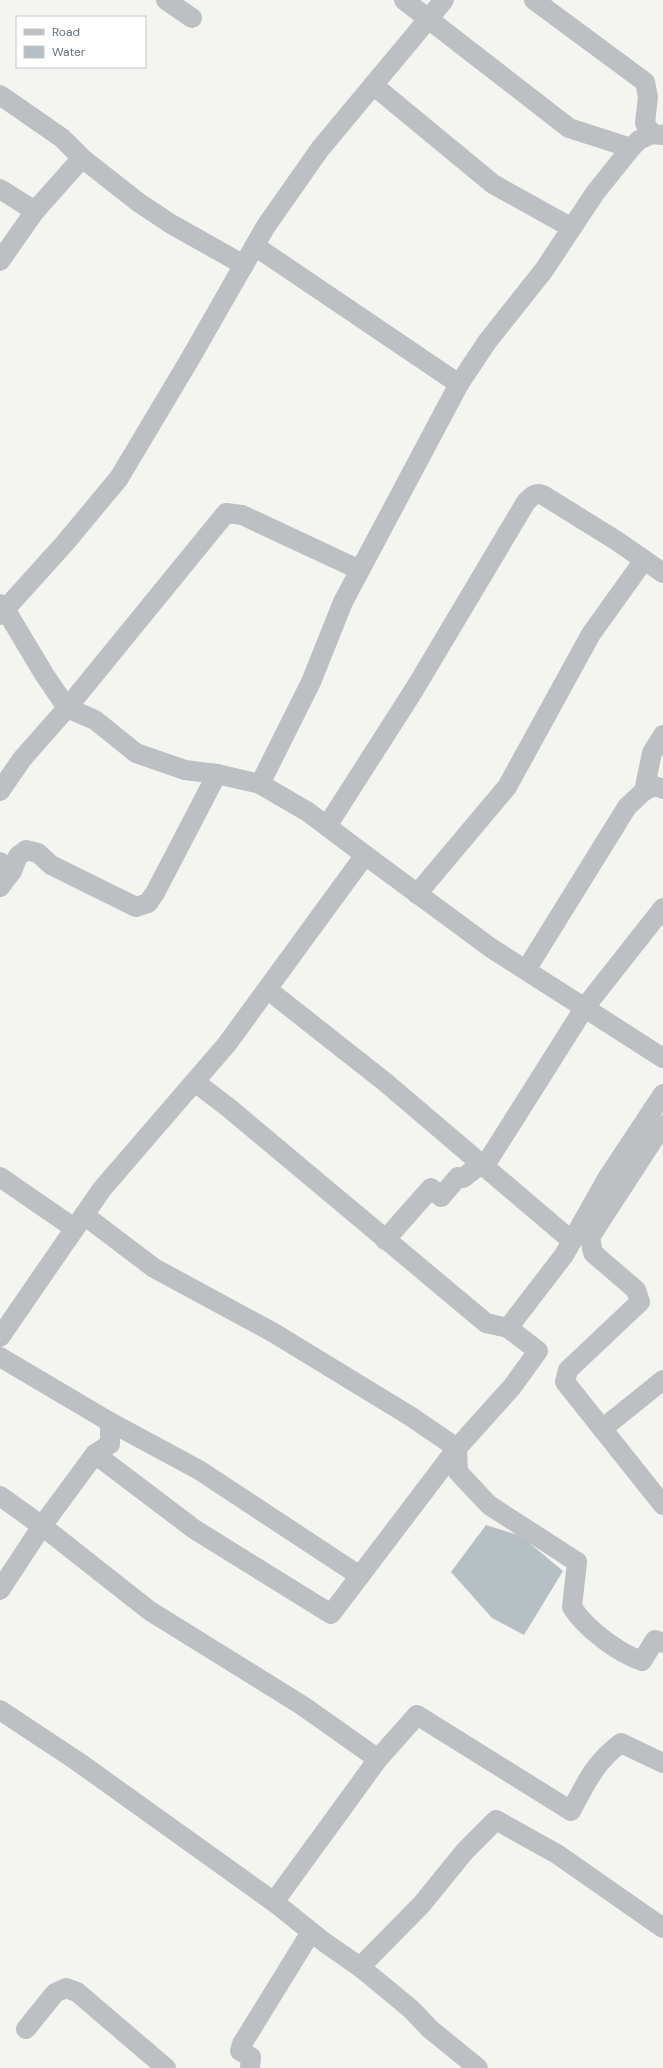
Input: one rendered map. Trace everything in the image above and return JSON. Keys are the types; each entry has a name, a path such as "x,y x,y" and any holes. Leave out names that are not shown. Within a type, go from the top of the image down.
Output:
{"street":[{"path":"166,0 192,18"},
{"path":"404,0 569,128 631,148"},
{"path":"444,0 320,150 266,226 190,360 119,478 65,543 2,609 67,708 95,720 136,753 185,770 217,774 260,784 308,812 491,948 663,1058"},
{"path":"534,0 654,81 648,97 645,123 658,135"},
{"path":"374,85 493,184 572,228"},
{"path":"0,95 62,138 82,158 138,202 171,224 244,265"},
{"path":"260,784 311,682 343,602 459,384 487,342 544,270 595,193 639,140 658,135"},
{"path":"0,261 35,211 82,158"},
{"path":"0,189 35,211"},
{"path":"255,246 459,384"},
{"path":"327,826 414,690 474,587 526,502 532,495 539,493 543,495 617,541 663,573"},
{"path":"0,791 22,759 67,708 226,513 242,515 360,570"},
{"path":"417,894 507,787 591,634 644,560"},
{"path":"526,970 628,807 653,790 652,753 663,735"},
{"path":"0,887 6,866 26,850 38,853 51,865 136,906 148,903 155,893 217,774"},
{"path":"0,1337 102,1189 227,1044 365,855"},
{"path":"385,1240 432,1188 442,1197 458,1177 463,1178 482,1165 585,1007 663,908"},
{"path":"267,989 385,1082 572,1241"},
{"path":"95,1454 194,1529 331,1614 457,1448 512,1386 538,1350 508,1328 486,1323 229,1108 195,1082"},
{"path":"508,1328 564,1255 608,1177 663,1094"},
{"path":"663,1125 590,1236 593,1253 636,1290 640,1302 568,1370 565,1382 663,1505"},
{"path":"0,1177 79,1222 154,1268 274,1334 410,1416 457,1448"},
{"path":"0,1358 110,1422 200,1470 360,1576"},
{"path":"602,1429 663,1380"},
{"path":"0,1590 42,1526 95,1454 110,1444 110,1422"},
{"path":"457,1448 458,1472 488,1505 577,1562 572,1607 580,1620 629,1656 642,1661 655,1640 663,1643"},
{"path":"0,1496 42,1526 150,1611 303,1706 378,1759"},
{"path":"0,1710 77,1761 274,1902 360,1967 411,2009 430,2029 478,2068"},
{"path":"274,1902 378,1759 416,1715 571,1811 592,1773 606,1754 621,1743 663,1763"},
{"path":"360,1967 422,1904 465,1851 496,1820 557,1854 663,1928"},
{"path":"250,2068 251,2057 240,2051 242,2044 312,1932"},
{"path":"26,2030 55,1993 66,1988 77,1992 166,2068"}],"water":[{"path":"486,1525 521,1536 563,1571 524,1635 492,1618 451,1572"}]}
